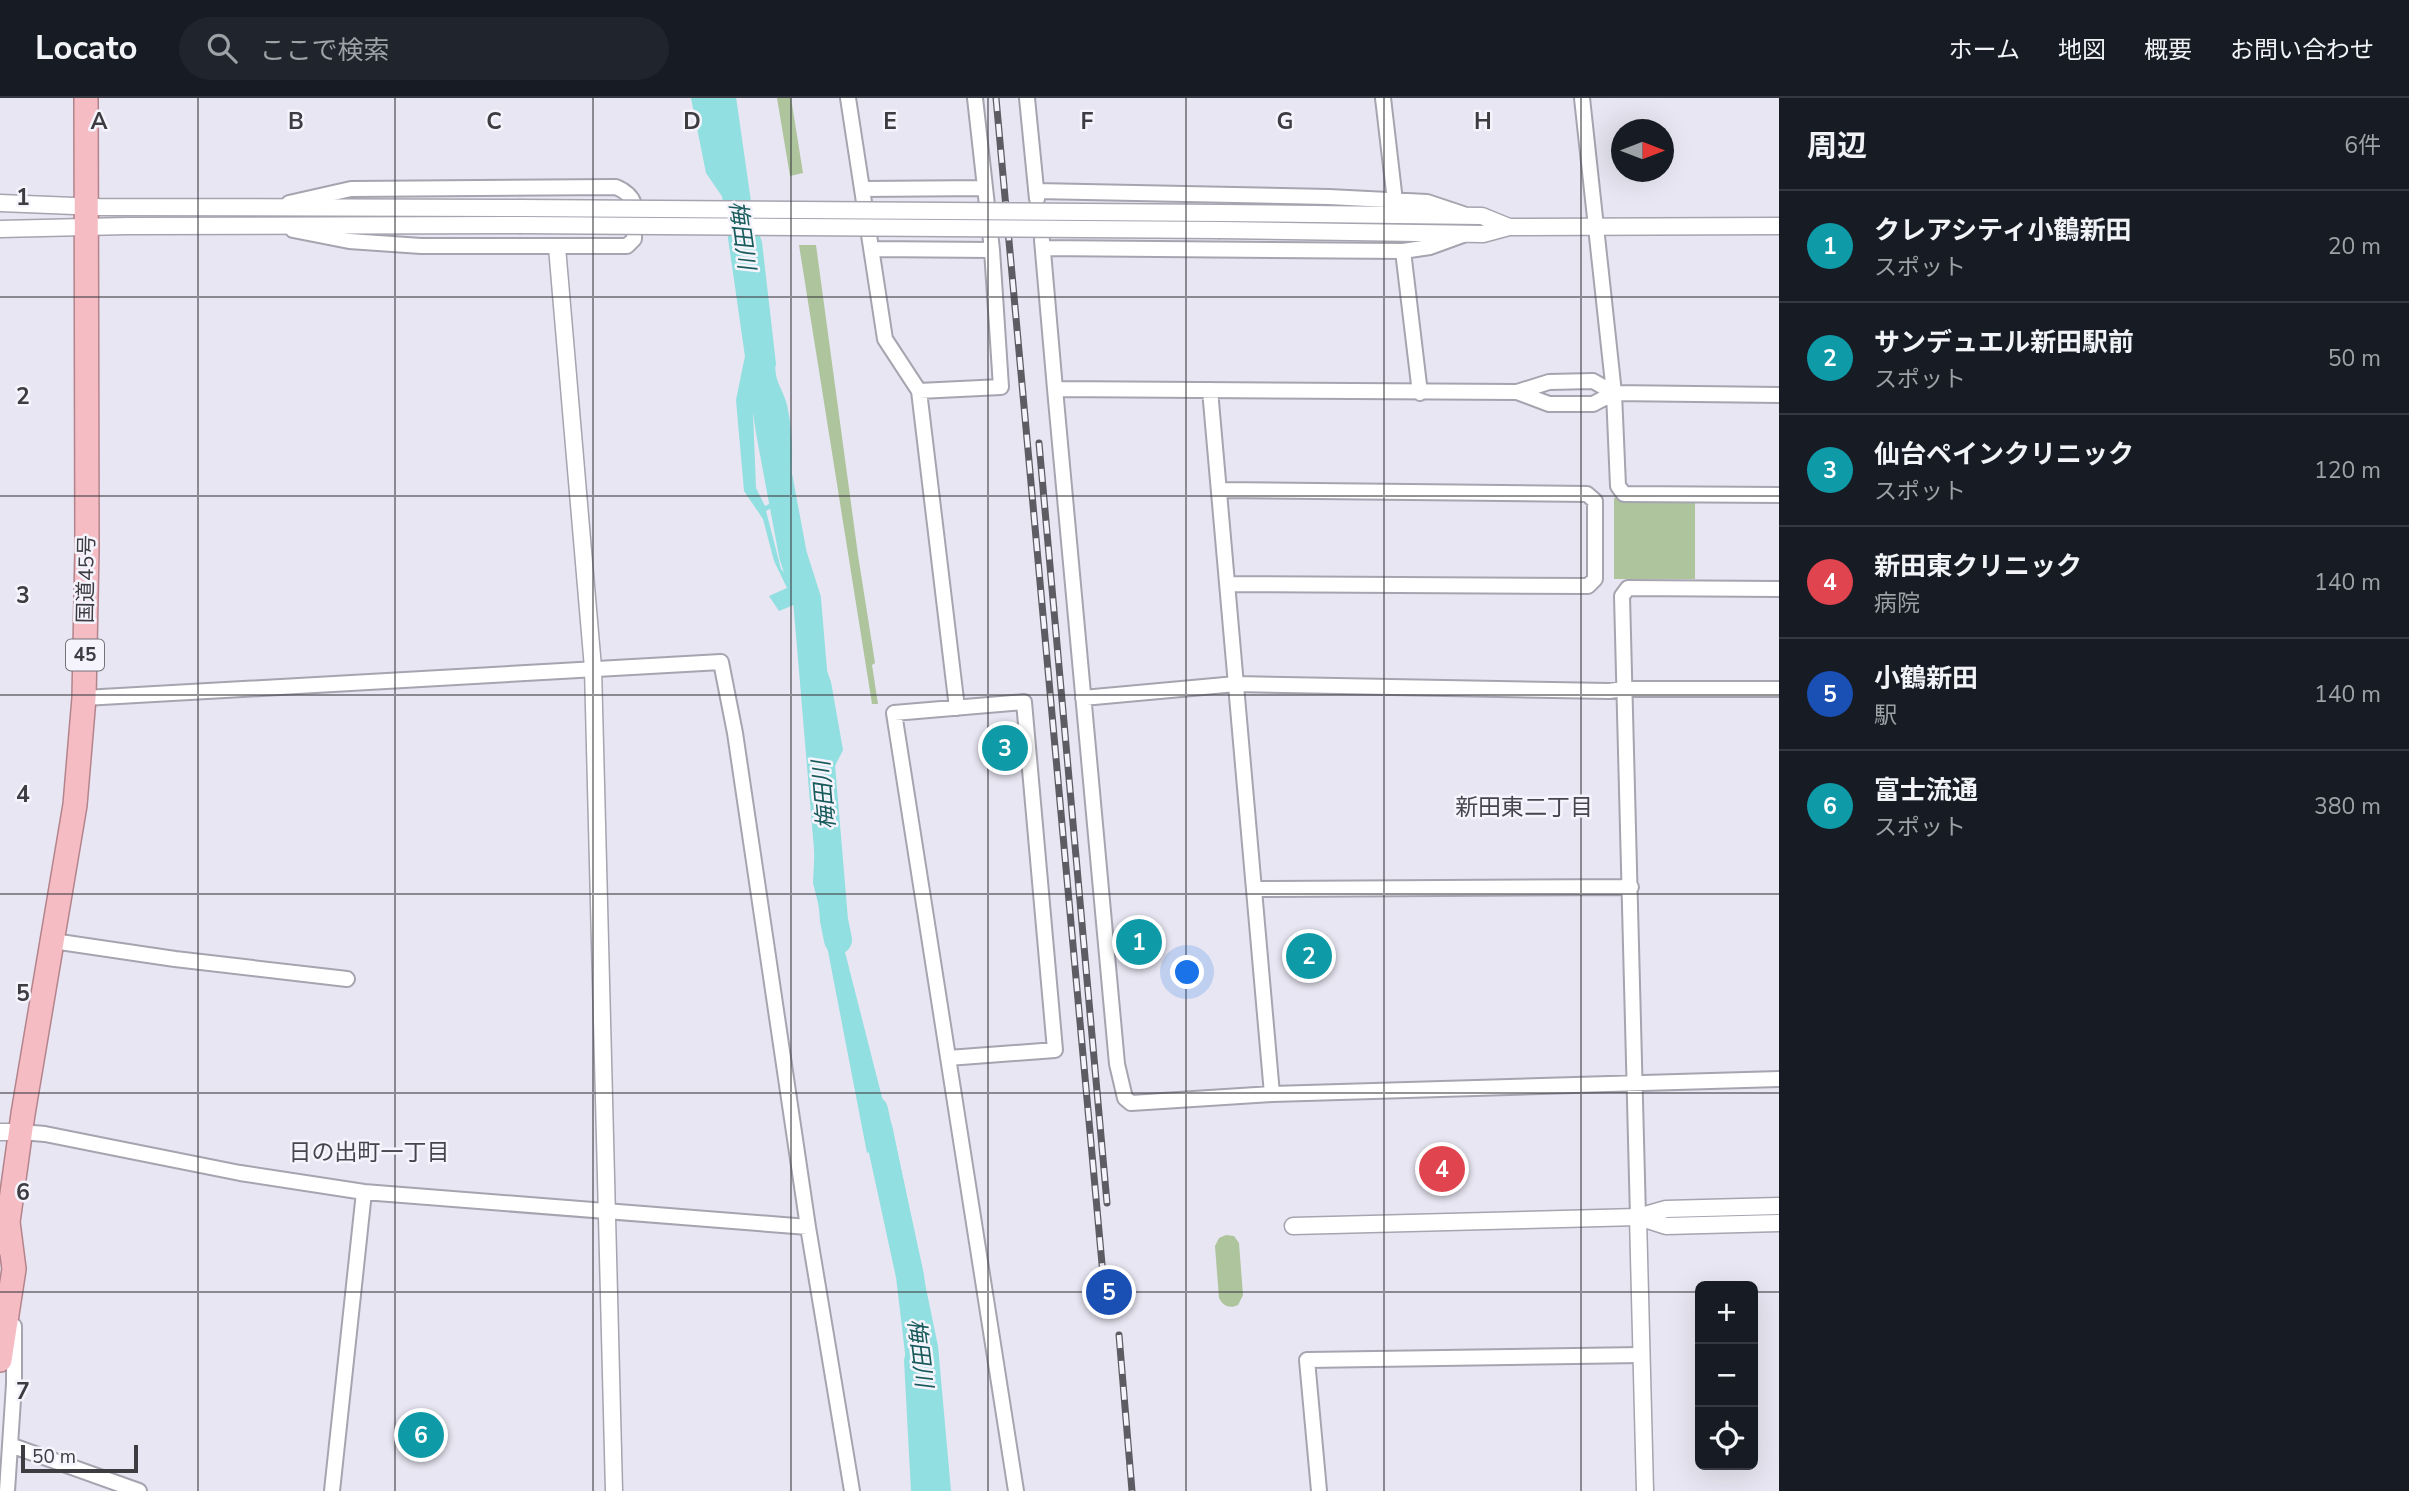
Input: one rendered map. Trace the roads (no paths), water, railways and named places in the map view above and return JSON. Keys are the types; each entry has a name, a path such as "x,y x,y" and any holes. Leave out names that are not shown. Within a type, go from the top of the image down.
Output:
{"highway":[{"name":"国道45号","path":"0,1360 14,1269 4,1232 10,1132 53,941 75,805 84,698 87,549 86,98"}],"street":[{"path":"848,98 885,339 919,391 957,708"},
{"path":"919,391 1001,387 992,250 975,98"},
{"path":"1027,98 1117,1064 1125,1098 1130,1102 1272,1094 1779,1079"},
{"path":"1383,98 1395,201"},
{"path":"1582,98 1614,393 1618,486 1624,494 1779,495"},
{"path":"270,225 349,241 421,246 627,246 634,239 634,201 628,192 616,187 351,190 271,207"},
{"path":"862,189 985,188"},
{"path":"1036,191 1427,202 1468,215"},
{"path":"0,203 86,217 270,225 1220,222 1468,215 1482,216 1509,227"},
{"path":"0,229 86,217 271,207 519,208 1220,222 1467,234 1483,234 1509,227 1779,226"},
{"path":"1043,248 1403,251 1430,247 1467,234"},
{"path":"557,247 593,668 614,1491"},
{"path":"872,249 992,250"},
{"path":"1403,251 1420,393"},
{"path":"1055,389 1517,392 1549,382 1593,381 1614,393"},
{"path":"1210,390 1272,1094"},
{"path":"1517,392 1549,404 1593,404 1614,393 1779,395"},
{"path":"1219,490 1587,494 1595,501 1595,579 1588,586 1228,584"},
{"path":"1645,1491 1622,596 1628,588 1779,589"},
{"path":"84,698 722,662 737,746 808,1227 852,1491"},
{"path":"1083,698 1236,684 1609,691 1779,690"},
{"path":"948,1058 1055,1050 1024,702 894,713 948,1058 1016,1491"},
{"path":"1254,889 1631,887"},
{"path":"53,941 175,959 347,978"},
{"path":"10,1132 45,1134 240,1174 364,1192 808,1227"},
{"path":"332,1491 364,1192"},
{"path":"1293,1226 1638,1217 1666,1209 1779,1206"},
{"path":"1638,1217 1666,1226 1779,1223"},
{"path":"7,1491 14,1384 14,1269"},
{"path":"1319,1491 1307,1360 1642,1355"},
{"path":"10,1445 139,1491"}],"water":[{"path":"691,98 715,98 715,109 762,242 775,369 787,405 792,452 789,498 766,511 781,569 797,587 831,682 843,750 822,792 831,897 887,1117 892,1125 938,1346 951,1491 911,1491 904,1360 919,1297 890,1142 867,1153 813,883 819,759 825,715 814,662 801,645 796,604 779,611 769,596 787,588 774,561 763,519 744,491 736,400 746,351 752,240 706,173","holes":["764,403 785,447 784,497 765,506 756,488 753,412"]}],"waterway":[{"name":"梅田川","path":"722,98 770,432 793,555 807,599 834,920 838,940"},
{"name":"梅田川","path":"874,1110 910,1276 919,1352"}],"railway":[{"path":"996,98 1103,1275"},
{"path":"1039,443 1107,1203"},
{"path":"1119,1335 1132,1491"}],"place":[{"name":"仙台ペインクリニック","path":"1005,748"},
{"name":"クレアシティ小鶴新田","path":"1139,942"},
{"name":"サンデュエル新田駅前","path":"1309,956"},
{"name":"新田東クリニック","path":"1442,1169"},
{"name":"小鶴新田","path":"1109,1292"},
{"name":"富士流通","path":"421,1435"}],"district":[{"name":"新田東二丁目","path":"1524,807"},
{"name":"日の出町一丁目","path":"369,1152"}]}
